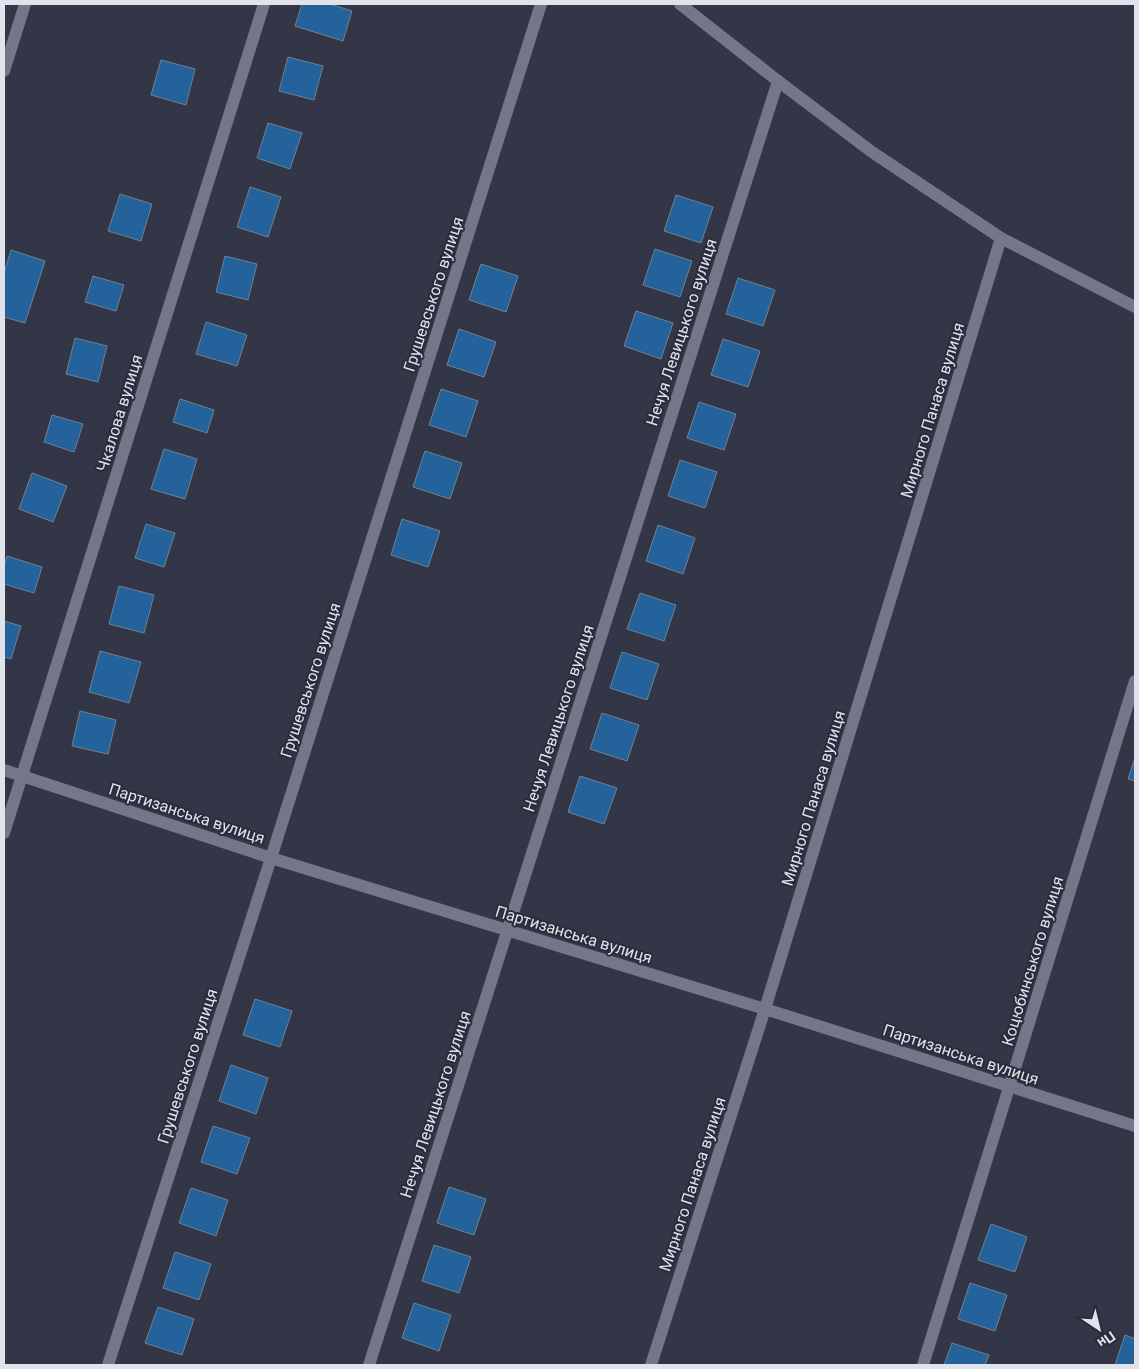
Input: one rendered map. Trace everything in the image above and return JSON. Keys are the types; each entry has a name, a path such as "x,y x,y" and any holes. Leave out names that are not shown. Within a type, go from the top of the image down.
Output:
{"street":[{"path":"4,71 25,4"},
{"name":"Чкалова вулиця","path":"4,833 264,4"},
{"name":"Грушевського вулиця","path":"108,1365 542,4"},
{"path":"680,4 872,152 1001,238 1135,306"},
{"name":"Нечуя Левицького вулиця","path":"369,1365 778,81"},
{"name":"Мирного Панаса вулиця","path":"651,1365 765,1009 1001,238"},
{"name":"Коцюбинського вулиця","path":"923,1365 1135,681"},
{"name":"Партизанська вулиця","path":"4,770 271,858 765,1009 1135,1126"}],"building":[{"path":"302,4 330,4 352,11 343,41 295,26"},
{"path":"288,57 323,66 314,100 279,91"},
{"path":"161,60 195,69 186,105 151,95"},
{"path":"268,123 302,133 290,169 257,158"},
{"path":"250,187 281,197 268,237 237,227"},
{"path":"120,194 152,204 141,241 108,231"},
{"path":"676,195 713,207 701,243 664,231"},
{"path":"655,249 692,261 680,297 643,285"},
{"path":"11,250 45,261 25,323 4,317 4,273"},
{"path":"225,256 257,264 248,300 216,292"},
{"path":"481,264 518,276 506,312 469,300"},
{"path":"93,276 124,285 116,311 85,302"},
{"path":"738,278 775,290 763,326 726,314"},
{"path":"636,311 673,323 661,359 624,346"},
{"path":"206,322 247,335 237,366 196,354"},
{"path":"459,329 496,342 484,377 447,365"},
{"path":"75,338 107,346 98,382 66,374"},
{"path":"723,339 760,351 748,387 711,375"},
{"path":"441,389 478,401 466,437 429,425"},
{"path":"180,399 214,410 207,433 173,422"},
{"path":"699,402 736,414 724,450 687,438"},
{"path":"52,415 83,424 74,452 44,442"},
{"path":"164,449 197,459 185,499 151,489"},
{"path":"425,451 462,463 450,499 413,487"},
{"path":"680,460 717,472 705,508 668,496"},
{"path":"32,473 67,486 53,522 19,509"},
{"path":"402,519 440,531 428,567 391,555"},
{"path":"146,524 175,533 164,567 135,558"},
{"path":"658,525 695,538 683,574 646,561"},
{"path":"7,556 42,567 34,593 4,584 4,566"},
{"path":"119,586 154,595 144,633 109,624"},
{"path":"640,593 676,605 664,641 627,629"},
{"path":"4,621 21,626 11,659 4,657"},
{"path":"100,651 141,662 129,703 89,692"},
{"path":"622,652 659,664 647,700 610,688"},
{"path":"80,711 116,720 108,754 72,746"},
{"path":"602,713 639,725 627,761 590,749"},
{"path":"1135,758 1135,781 1128,779"},
{"path":"580,776 617,788 604,824 568,812"},
{"path":"255,999 292,1011 280,1047 243,1035"},
{"path":"231,1065 268,1078 256,1114 219,1101"},
{"path":"213,1126 250,1138 237,1174 201,1162"},
{"path":"449,1187 486,1199 474,1235 437,1223"},
{"path":"191,1188 228,1200 216,1236 179,1223"},
{"path":"991,1224 1027,1237 1015,1272 978,1260"},
{"path":"434,1245 471,1257 459,1293 422,1281"},
{"path":"175,1252 211,1264 199,1300 163,1288"},
{"path":"970,1283 1007,1295 995,1331 958,1319"},
{"path":"414,1303 451,1315 439,1351 402,1338"},
{"path":"158,1307 194,1319 182,1355 145,1343"},
{"path":"1125,1335 1135,1339 1135,1365 1115,1365"},
{"path":"952,1343 989,1355 985,1365 944,1365"}]}
